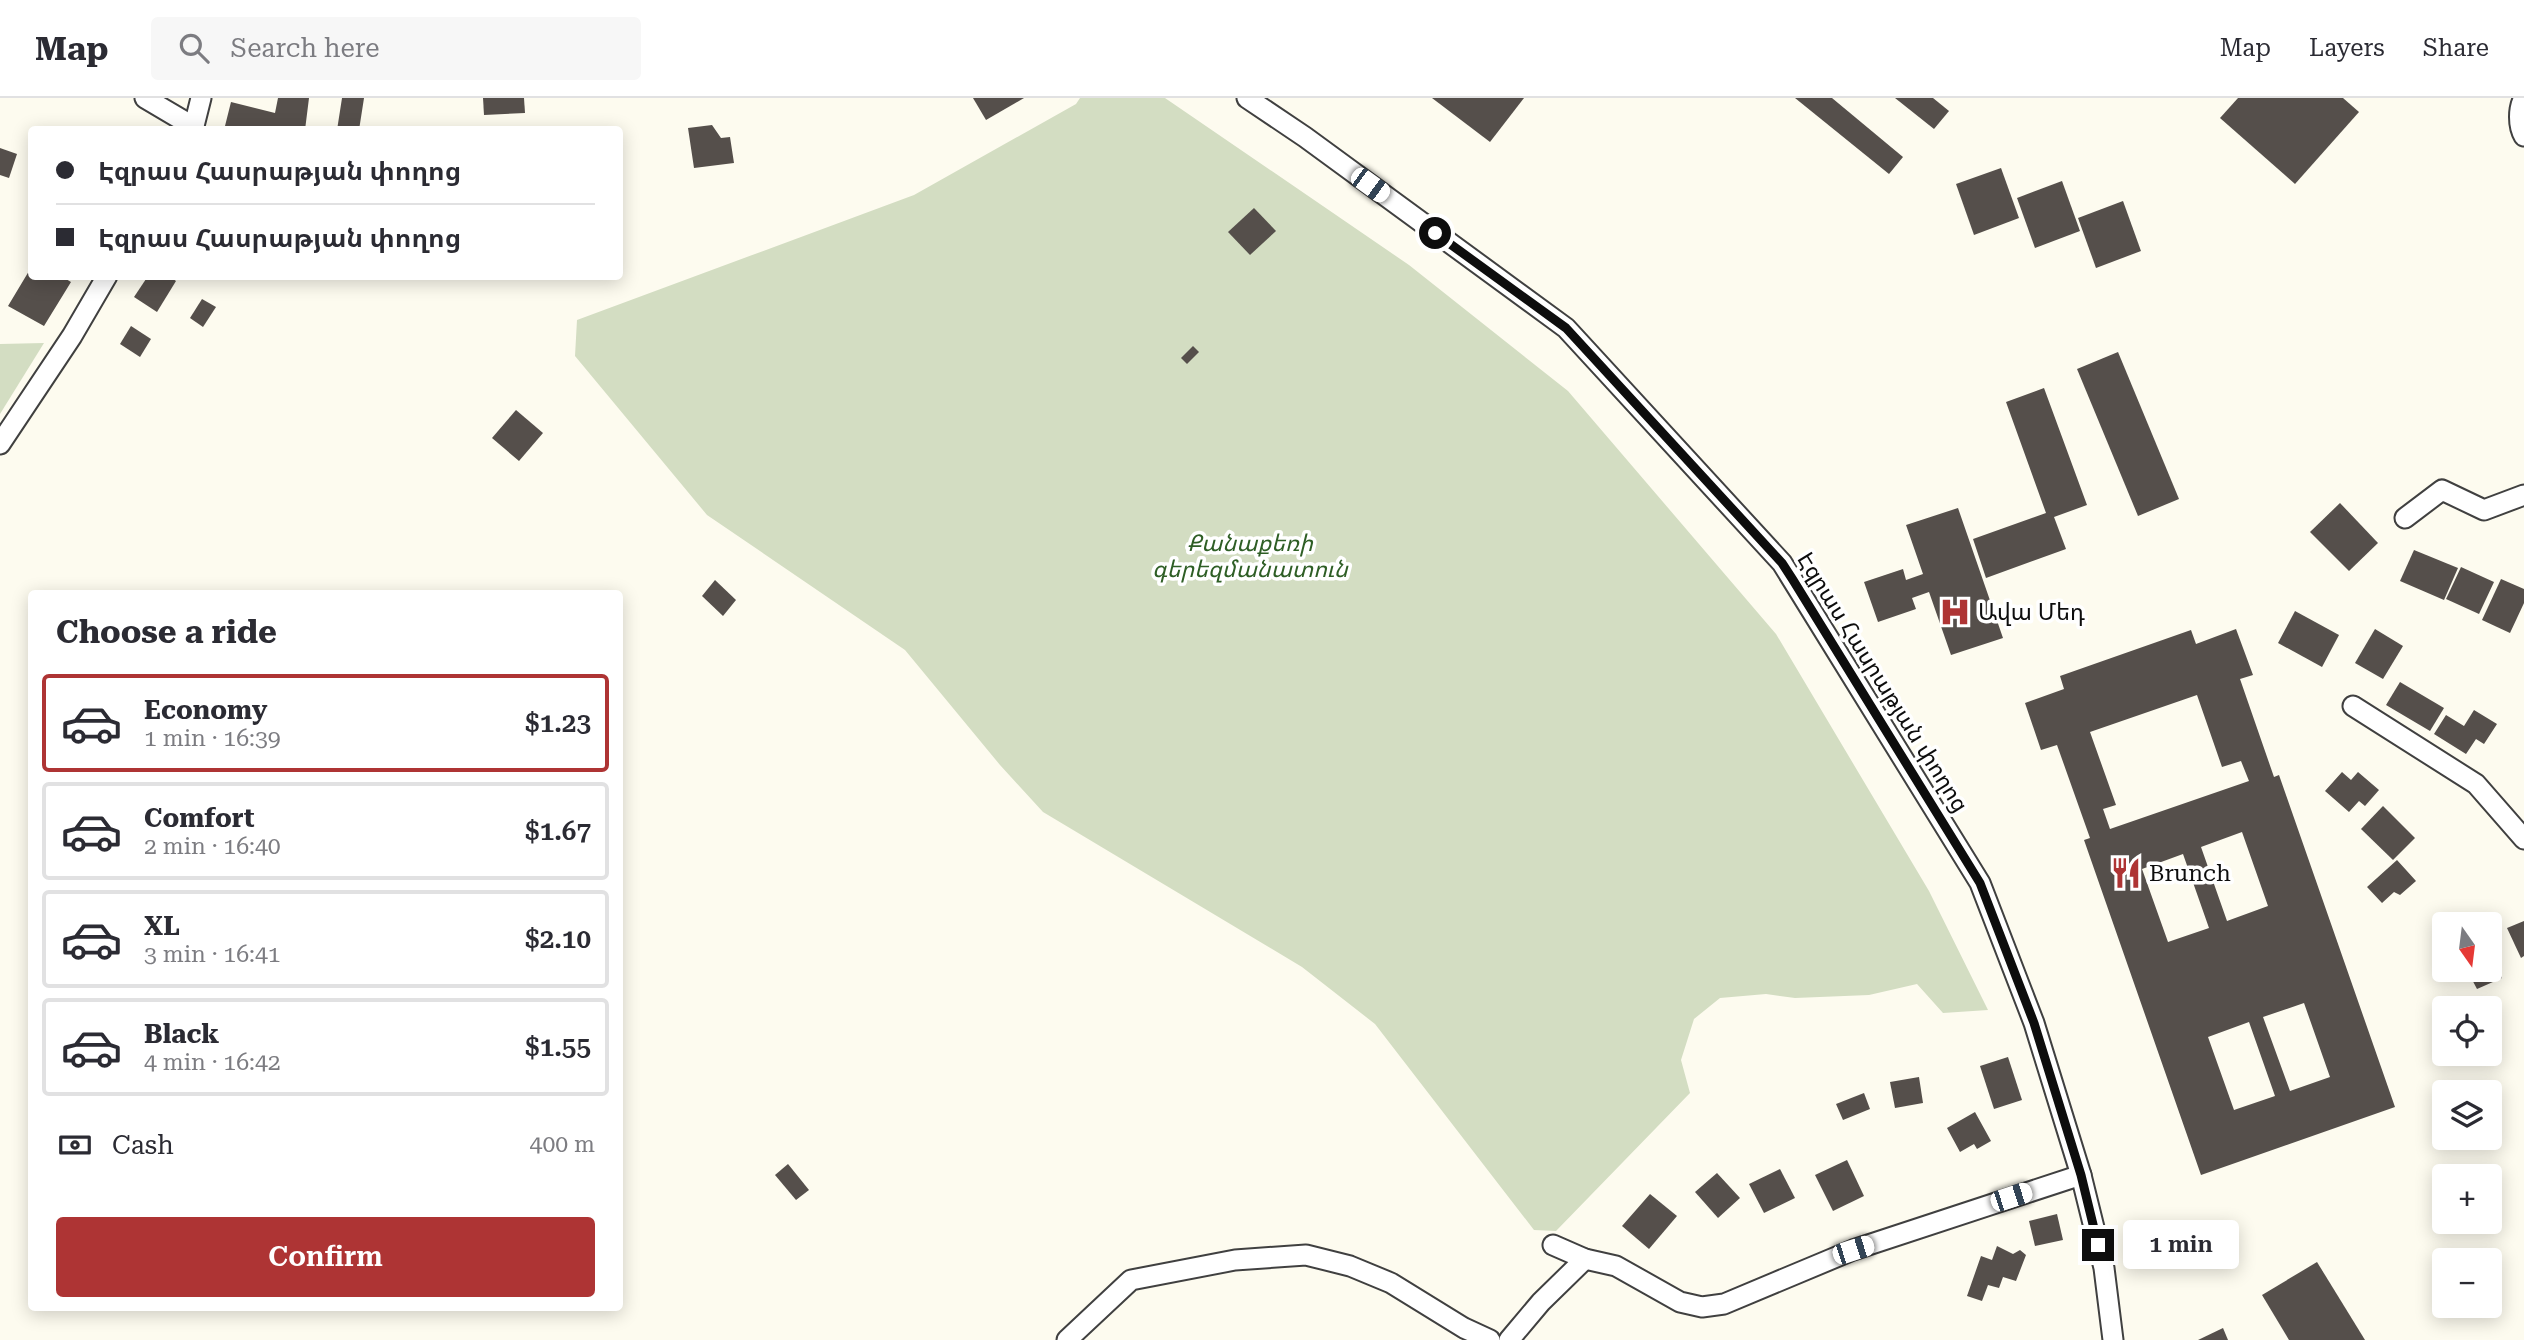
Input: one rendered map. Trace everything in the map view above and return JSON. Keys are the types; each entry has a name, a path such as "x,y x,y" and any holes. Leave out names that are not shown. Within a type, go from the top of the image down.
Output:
{"street":[{"path":"145,98 190,126"},
{"path":"194,126 201,98"},
{"name":"Էզրաս Հասրաթյան փողոց","path":"1247,98 1305,137 1566,328 1782,563 1980,883 2034,1023 2081,1175 2104,1268 2113,1340"},
{"name":"Էզրաս Հասրաթյան փողոց","path":"1262,98 1334,145 1568,323 1729,490 1784,552 1986,878 2043,1020 2089,1175 2113,1264 2121,1340"},
{"path":"2524,98 2521,102 2520,128 2524,136"},
{"path":"0,444 72,336 105,280"},
{"path":"2405,518 2442,490 2484,510 2524,495"},
{"path":"2353,706 2476,784 2524,839"},
{"path":"1553,1245 1584,1259 1616,1266 1680,1303 1702,1307 1724,1304 1853,1250 2081,1175"},
{"path":"1067,1340 1131,1280 1235,1260 1306,1255 1350,1265 1391,1283 1464,1328 1490,1340"},
{"path":"1509,1340 1541,1302 1584,1259"}],"green space":[{"name":"Քանաքեռի գերեզմանատուն","path":"1080,98 1165,98 1409,265 1568,391 1776,634 1929,891 1988,1010 1943,1013 1917,984 1869,995 1795,998 1766,994 1720,998 1694,1019 1681,1060 1690,1093 1556,1231 1534,1230 1375,1024 1302,967 1043,812 1000,765 905,650 707,515 575,356 577,320 914,195 1076,104"},
{"path":"44,343 0,414 0,344"}],"building":[{"path":"278,98 309,98 306,126 225,126 231,102 275,113"},
{"path":"342,98 364,98 360,126 338,126"},
{"path":"483,98 524,98 525,113 484,115"},
{"path":"973,98 1024,98 986,120"},
{"path":"1432,98 1524,98 1490,142"},
{"path":"1795,98 1832,98 1903,157 1889,174"},
{"path":"1895,98 1933,98 1949,111 1934,129"},
{"path":"2238,98 2343,98 2359,112 2295,184 2220,118"},
{"path":"712,125 721,138 730,137 734,163 694,168 688,128"},
{"path":"0,148 17,154 9,178 0,175"},
{"path":"2001,168 2019,218 1974,235 1956,184"},
{"path":"2062,181 2080,231 2035,248 2017,198"},
{"path":"2123,201 2141,251 2096,268 2078,218"},
{"path":"1254,208 1276,231 1250,255 1228,232"},
{"path":"28,273 28,280 71,282 44,326 8,306"},
{"path":"145,280 176,281 157,312 134,297"},
{"path":"202,299 216,307 203,327 190,318"},
{"path":"131,326 151,339 140,357 120,344"},
{"path":"1193,346 1199,352 1187,364 1181,358"},
{"path":"2118,352 2179,499 2138,516 2077,369"},
{"path":"2044,388 2087,505 2054,517 2066,549 1986,578 1973,539 2046,513 2006,402"},
{"path":"516,410 543,433 519,461 492,438"},
{"path":"2340,503 2378,543 2349,571 2310,532"},
{"name":"Ավա Մեդ","path":"1958,508 2003,638 1951,655 1929,592 1912,598 1916,609 1878,622 1864,582 1903,569 1906,580 1923,574 1906,525"},
{"path":"2414,550 2458,568 2444,600 2400,581"},
{"path":"2461,567 2494,582 2479,614 2446,599"},
{"path":"2501,579 2524,589 2524,603 2510,633 2482,620"},
{"path":"715,580 736,600 723,616 702,596"},
{"path":"2295,611 2339,635 2322,667 2278,643"},
{"path":"2236,629 2253,675 2240,679 2274,777 2279,775 2395,1107 2201,1175 2084,840 2090,838 2057,745 2041,750 2025,703 2064,689 2060,676 2191,630 2196,644","holes":["2197,695 2222,767 2241,761 2249,781 2110,829 2103,809 2116,805 2090,732","2242,832 2268,906 2227,921 2201,847","2183,854 2209,928 2168,942 2142,869","2304,1003 2330,1077 2290,1091 2263,1017","2249,1022 2275,1096 2234,1110 2208,1037"]},
{"path":"2375,629 2403,646 2383,679 2355,663"},
{"path":"2400,682 2444,708 2430,731 2386,705"},
{"path":"2474,710 2497,724 2484,744 2476,739 2466,754 2434,734 2446,715 2464,726"},
{"path":"2342,772 2351,780 2358,772 2379,790 2365,806 2359,801 2349,812 2325,791"},
{"path":"2383,806 2415,838 2393,860 2361,829"},
{"path":"2397,860 2416,881 2400,895 2394,892 2382,903 2367,887"},
{"path":"2524,921 2524,956 2521,958 2507,928"},
{"path":"2473,982 2493,982 2477,989"},
{"path":"2008,1057 2022,1100 1994,1109 1980,1066"},
{"path":"1919,1077 1923,1103 1895,1108 1890,1082"},
{"path":"1864,1093 1870,1109 1843,1120 1836,1104"},
{"path":"1975,1112 1991,1141 1977,1149 1974,1144 1960,1152 1947,1128"},
{"path":"1847,1160 1864,1196 1833,1211 1815,1175"},
{"path":"788,1164 809,1190 796,1200 775,1175"},
{"path":"1780,1169 1795,1198 1764,1213 1749,1184"},
{"path":"1717,1173 1740,1198 1718,1218 1695,1192"},
{"path":"1650,1194 1677,1216 1649,1249 1622,1226"},
{"path":"2057,1214 2063,1240 2035,1246 2029,1221"},
{"path":"1997,1246 2013,1254 2020,1250 2026,1255 2016,1281 2003,1277 1999,1288 1988,1285 1982,1301 1967,1296 1981,1256 1992,1260"},
{"path":"2317,1262 2365,1340 2289,1340 2262,1295"},
{"path":"2223,1328 2228,1340 2198,1340"}],"place":[{"name":"Ավա Մեդ","path":"1955,612"},
{"name":"Brunch","path":"2126,873"}],"route":[{"path":"1435,233 1566,328 1782,563 1980,883 2034,1023 2081,1175 2098,1245"}]}
